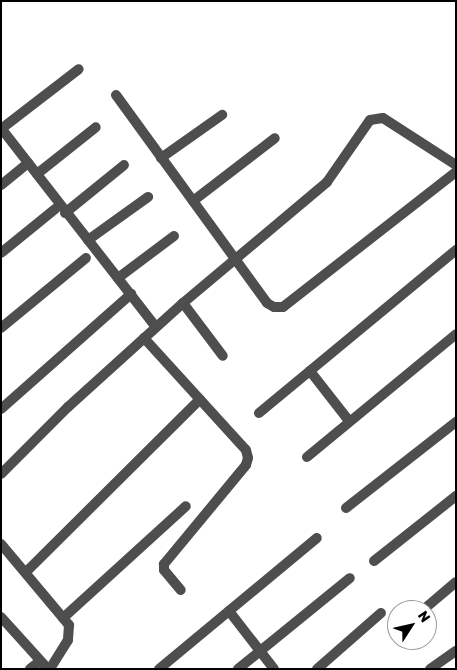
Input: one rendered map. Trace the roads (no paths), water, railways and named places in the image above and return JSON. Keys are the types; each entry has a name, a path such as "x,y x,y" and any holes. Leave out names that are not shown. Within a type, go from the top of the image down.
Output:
{"street":[{"path":"79,69 1,128 36,174 60,211 88,240 156,327"},
{"path":"116,95 267,303 283,307 456,172"},
{"path":"161,158 222,115"},
{"path":"1,474 68,407 156,327 234,258 327,182 370,120 383,118 456,165"},
{"path":"36,174 96,128"},
{"path":"193,201 275,138"},
{"path":"1,185 28,163"},
{"path":"1,252 124,165"},
{"path":"88,240 148,197"},
{"path":"118,278 174,236"},
{"path":"259,413 456,250"},
{"path":"1,328 86,258"},
{"path":"1,409 130,294"},
{"path":"183,303 223,356"},
{"path":"306,457 456,334"},
{"path":"144,338 246,450 248,458 246,465 164,564 164,570 180,590"},
{"path":"310,371 350,422"},
{"path":"26,572 200,399"},
{"path":"346,508 456,422"},
{"path":"374,561 456,496"},
{"path":"62,618 186,506"},
{"path":"159,669 317,538"},
{"path":"1,544 68,625 68,640 46,666 30,669"},
{"path":"238,669 350,578"},
{"path":"434,600 456,582"},
{"path":"229,611 274,669"},
{"path":"317,669 381,613"},
{"path":"2,621 46,666"},
{"path":"430,669 456,650"}]}
